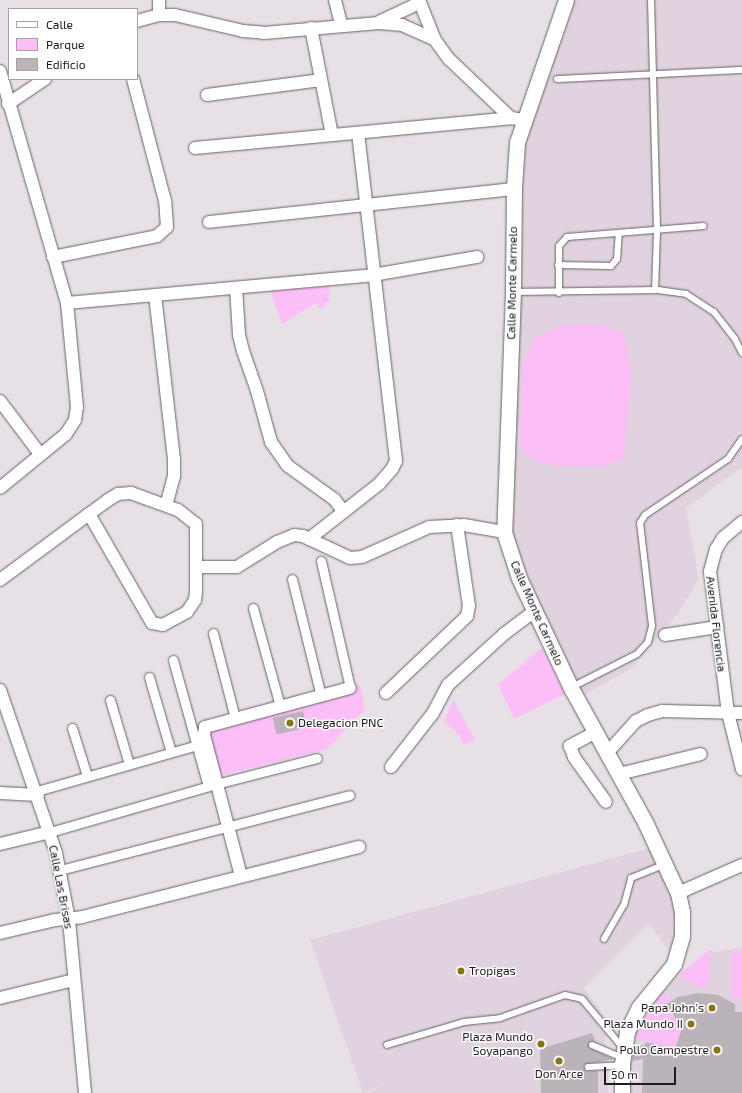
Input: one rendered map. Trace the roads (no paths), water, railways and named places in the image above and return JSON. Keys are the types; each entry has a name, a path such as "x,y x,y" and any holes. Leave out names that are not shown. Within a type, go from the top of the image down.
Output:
{"street":[{"path":"159,0 159,14"},
{"path":"335,0 341,24"},
{"name":"Calle Monte Carmelo","path":"566,0 517,119 514,189 513,292 504,532 519,578 534,611 571,688 608,752 645,822 663,865 678,893 682,912 680,950 666,977 639,1007 627,1032 623,1057 622,1093"},
{"path":"378,22 419,2 434,40 464,73 517,119"},
{"path":"138,21 159,14 192,19 243,31 264,33 341,24 378,22 402,25 434,40"},
{"path":"311,28 332,135"},
{"path":"0,71 8,104 67,303 77,414 66,434 0,488"},
{"path":"8,104 44,80"},
{"path":"53,257 157,236 167,227 164,201 133,80"},
{"path":"207,95 321,80"},
{"path":"195,148 517,119"},
{"path":"310,539 388,476 396,461 365,207 358,134"},
{"path":"209,222 365,207 514,189"},
{"path":"67,303 373,275 477,257"},
{"path":"236,288 239,335 242,351 257,391 271,442 288,466 334,500 344,512"},
{"path":"155,295 174,459 174,476 166,505"},
{"path":"0,402 40,454"},
{"path":"0,580 89,514 108,500 124,493 141,495 187,515 196,524 198,567 195,600 191,607 170,623 157,626 152,623 89,514"},
{"name":"Avenida Florencia","path":"742,522 723,538 712,560 710,571 728,713 742,769"},
{"path":"386,693 467,616 469,606 457,525"},
{"path":"198,567 237,567 286,536 294,535 310,539 341,556 362,557 429,527 457,525 504,532"},
{"path":"212,785 204,731 209,725 350,688 321,561"},
{"path":"292,579 321,696"},
{"path":"253,608 280,706"},
{"path":"392,767 433,713 448,685 504,634 534,611"},
{"path":"664,635 717,627"},
{"path":"213,633 235,718"},
{"path":"173,660 197,745 227,826 241,876"},
{"path":"149,677 171,752"},
{"name":"Calle Las Brisas","path":"0,690 37,793 50,832 60,870 69,920 85,1093"},
{"path":"110,700 129,764"},
{"path":"608,752 636,721 648,715 662,711 742,713"},
{"path":"72,728 87,776"},
{"path":"596,732 570,746 574,757 606,802"},
{"path":"0,792 37,793 87,776 197,745"},
{"path":"619,774 701,754"},
{"path":"0,844 50,832 212,785 318,758"},
{"path":"60,870 349,795"},
{"path":"0,933 54,920 69,920 359,847"},
{"path":"678,893 742,865"},
{"path":"0,998 74,980"}],"lane":[{"path":"651,0 657,231 655,290"},
{"path":"557,79 654,73 742,70"},
{"path":"559,293 559,246 567,237 657,231 704,226"},
{"path":"558,265 611,266 617,259 619,233"},
{"path":"513,292 559,293 655,290 686,294 698,300 721,320 741,349"},
{"path":"571,688 637,654 645,646 652,626 640,523 645,516 728,459 742,439"},
{"path":"604,939 624,905 631,878 663,865"},
{"path":"387,1045 464,1022 500,1018 565,995 582,999 623,1057"},
{"path":"592,1045 623,1057"},
{"path":"588,1067 623,1057"}],"place":[{"name":"Delegacion PNC","path":"290,723"},
{"name":"Tropigas","path":"461,971"},
{"name":"Papa John's","path":"712,1008"},
{"name":"Plaza Mundo II","path":"691,1024"},
{"name":"Plaza Mundo Soyapango","path":"541,1044"},
{"name":"Pollo Campestre","path":"717,1050"},
{"name":"Don Arce","path":"559,1061"}]}
